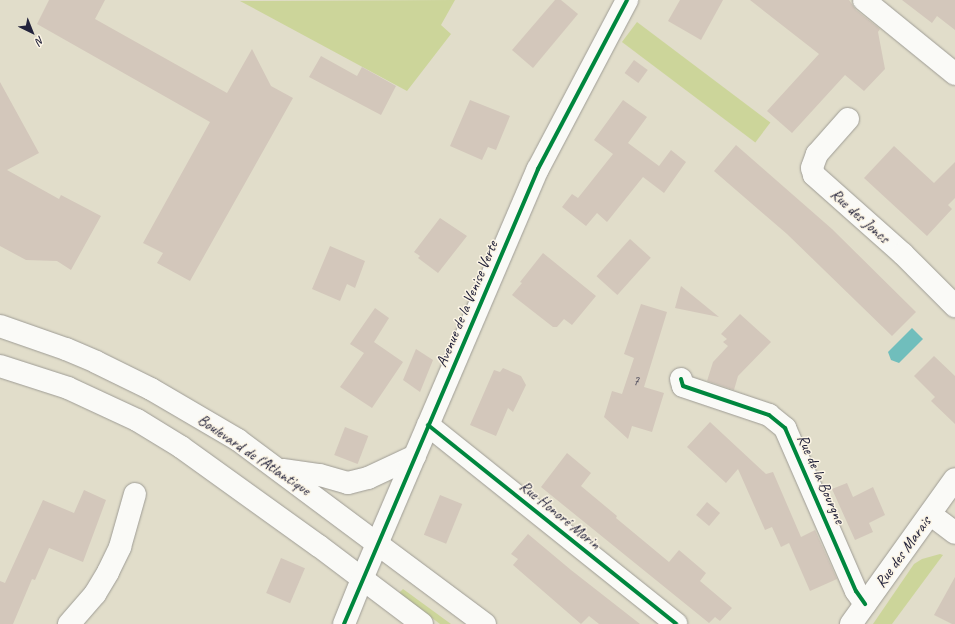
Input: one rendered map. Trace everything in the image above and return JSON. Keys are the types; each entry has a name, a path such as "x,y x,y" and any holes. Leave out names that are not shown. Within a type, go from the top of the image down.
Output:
{"main road":[{"name":"Avenue de la Venise Verte","path":"344,624 538,169 627,0"},
{"path":"864,0 955,74"},
{"name":"Rue des Joncs","path":"848,119 817,154 812,168 814,175 903,254 955,306"},
{"name":"Boulevard de l'Atlantique","path":"0,326 66,349 151,389 238,440 280,469 378,542 485,624"},
{"path":"0,366 68,388 137,420 223,476 422,624"},
{"name":"Rue de la Bourgne","path":"681,379 683,386 769,415 785,428 856,591 865,604"},
{"name":"Rue Honoré Morin","path":"428,425 676,624"},
{"path":"280,469 320,475 348,483 368,478 415,456"},
{"name":"Rue des Marais","path":"851,624 955,479"},
{"path":"69,624 95,594 108,572 120,547 135,494"},
{"path":"930,514 955,533"}],"green space":[{"path":"455,0 441,25 451,34 407,91 240,1"},
{"path":"637,22 770,123 755,142 622,42"},
{"path":"940,554 943,555 892,624 873,624 914,564 922,559"},
{"path":"403,589 451,624 440,624 399,593"}],"water":[{"path":"912,328 923,339 899,363 891,360 888,352"}],"building":[{"path":"49,0 105,0 95,19 227,93 252,49 271,86 293,98 190,281 157,263 163,253 143,243 210,122 37,24"},
{"path":"555,0 561,0 578,14 533,68 512,50"},
{"path":"680,0 723,0 701,40 668,21"},
{"path":"750,0 849,0 856,10 880,29 878,32 885,69 864,91 845,75 792,133 767,111 819,54"},
{"path":"902,0 955,0 955,30 937,16 932,23"},
{"path":"321,56 357,76 362,67 396,86 381,115 309,77"},
{"path":"634,60 648,70 638,83 625,73"},
{"path":"0,82 39,153 7,170 59,199 61,195 101,216 71,270 57,261 26,260 0,246"},
{"path":"470,100 510,116 496,150 488,147 482,160 450,146"},
{"path":"623,100 647,117 628,143 659,166 671,150 686,162 664,193 643,177 607,222 597,213 586,226 562,207 572,194 578,198 613,154 594,140"},
{"path":"736,145 832,229 916,312 892,336 787,234 714,171"},
{"path":"894,146 934,183 955,162 955,198 948,205 952,209 927,236 864,178"},
{"path":"440,218 467,236 438,273 418,258 420,256 414,252"},
{"path":"630,239 651,258 617,295 597,276"},
{"path":"330,246 365,261 355,288 347,284 340,301 312,289"},
{"path":"543,253 596,296 572,325 564,319 557,327 553,327 512,295 522,283 520,282"},
{"path":"681,286 719,317 675,308"},
{"path":"641,304 667,312 644,387 664,393 652,432 632,426 628,439 604,417 612,391 622,394 634,358 624,354"},
{"path":"375,308 389,318 374,342 403,362 372,408 340,387 364,353 350,344"},
{"path":"740,314 771,342 738,376 734,390 707,381 713,362 728,346 723,342 727,339 721,334"},
{"path":"416,349 433,360 420,392 403,380"},
{"path":"934,356 955,376 955,424 931,401 935,397 914,376"},
{"path":"503,368 521,376 526,385 513,412 508,408 496,436 470,425 494,370 500,372"},
{"path":"710,422 766,474 773,472 801,537 815,530 837,579 810,591 789,543 781,547 772,527 765,530 738,469 726,483 687,447"},
{"path":"345,427 368,436 358,464 334,455"},
{"path":"567,453 591,473 581,486 617,516 616,518 669,562 679,550 706,573 700,581 732,608 720,621 715,617 709,623 541,487"},
{"path":"847,483 853,497 873,487 885,515 869,523 873,532 855,540 832,489"},
{"path":"84,490 106,500 83,562 49,548 35,580 32,579 13,624 0,624 0,581 5,583 43,500 74,513"},
{"path":"440,495 462,504 446,544 424,535"},
{"path":"707,502 720,513 709,526 696,515"},
{"path":"528,534 640,624 599,624 589,616 581,624 513,565 518,559 511,554"},
{"path":"281,558 305,568 290,603 266,593"},
{"path":"955,577 955,624 952,624 934,615"}],"cycle path":[{"path":"344,624 538,169 627,0"},
{"path":"681,379 683,386 769,415 785,428 856,591 865,604"},
{"path":"428,425 676,624"}]}
